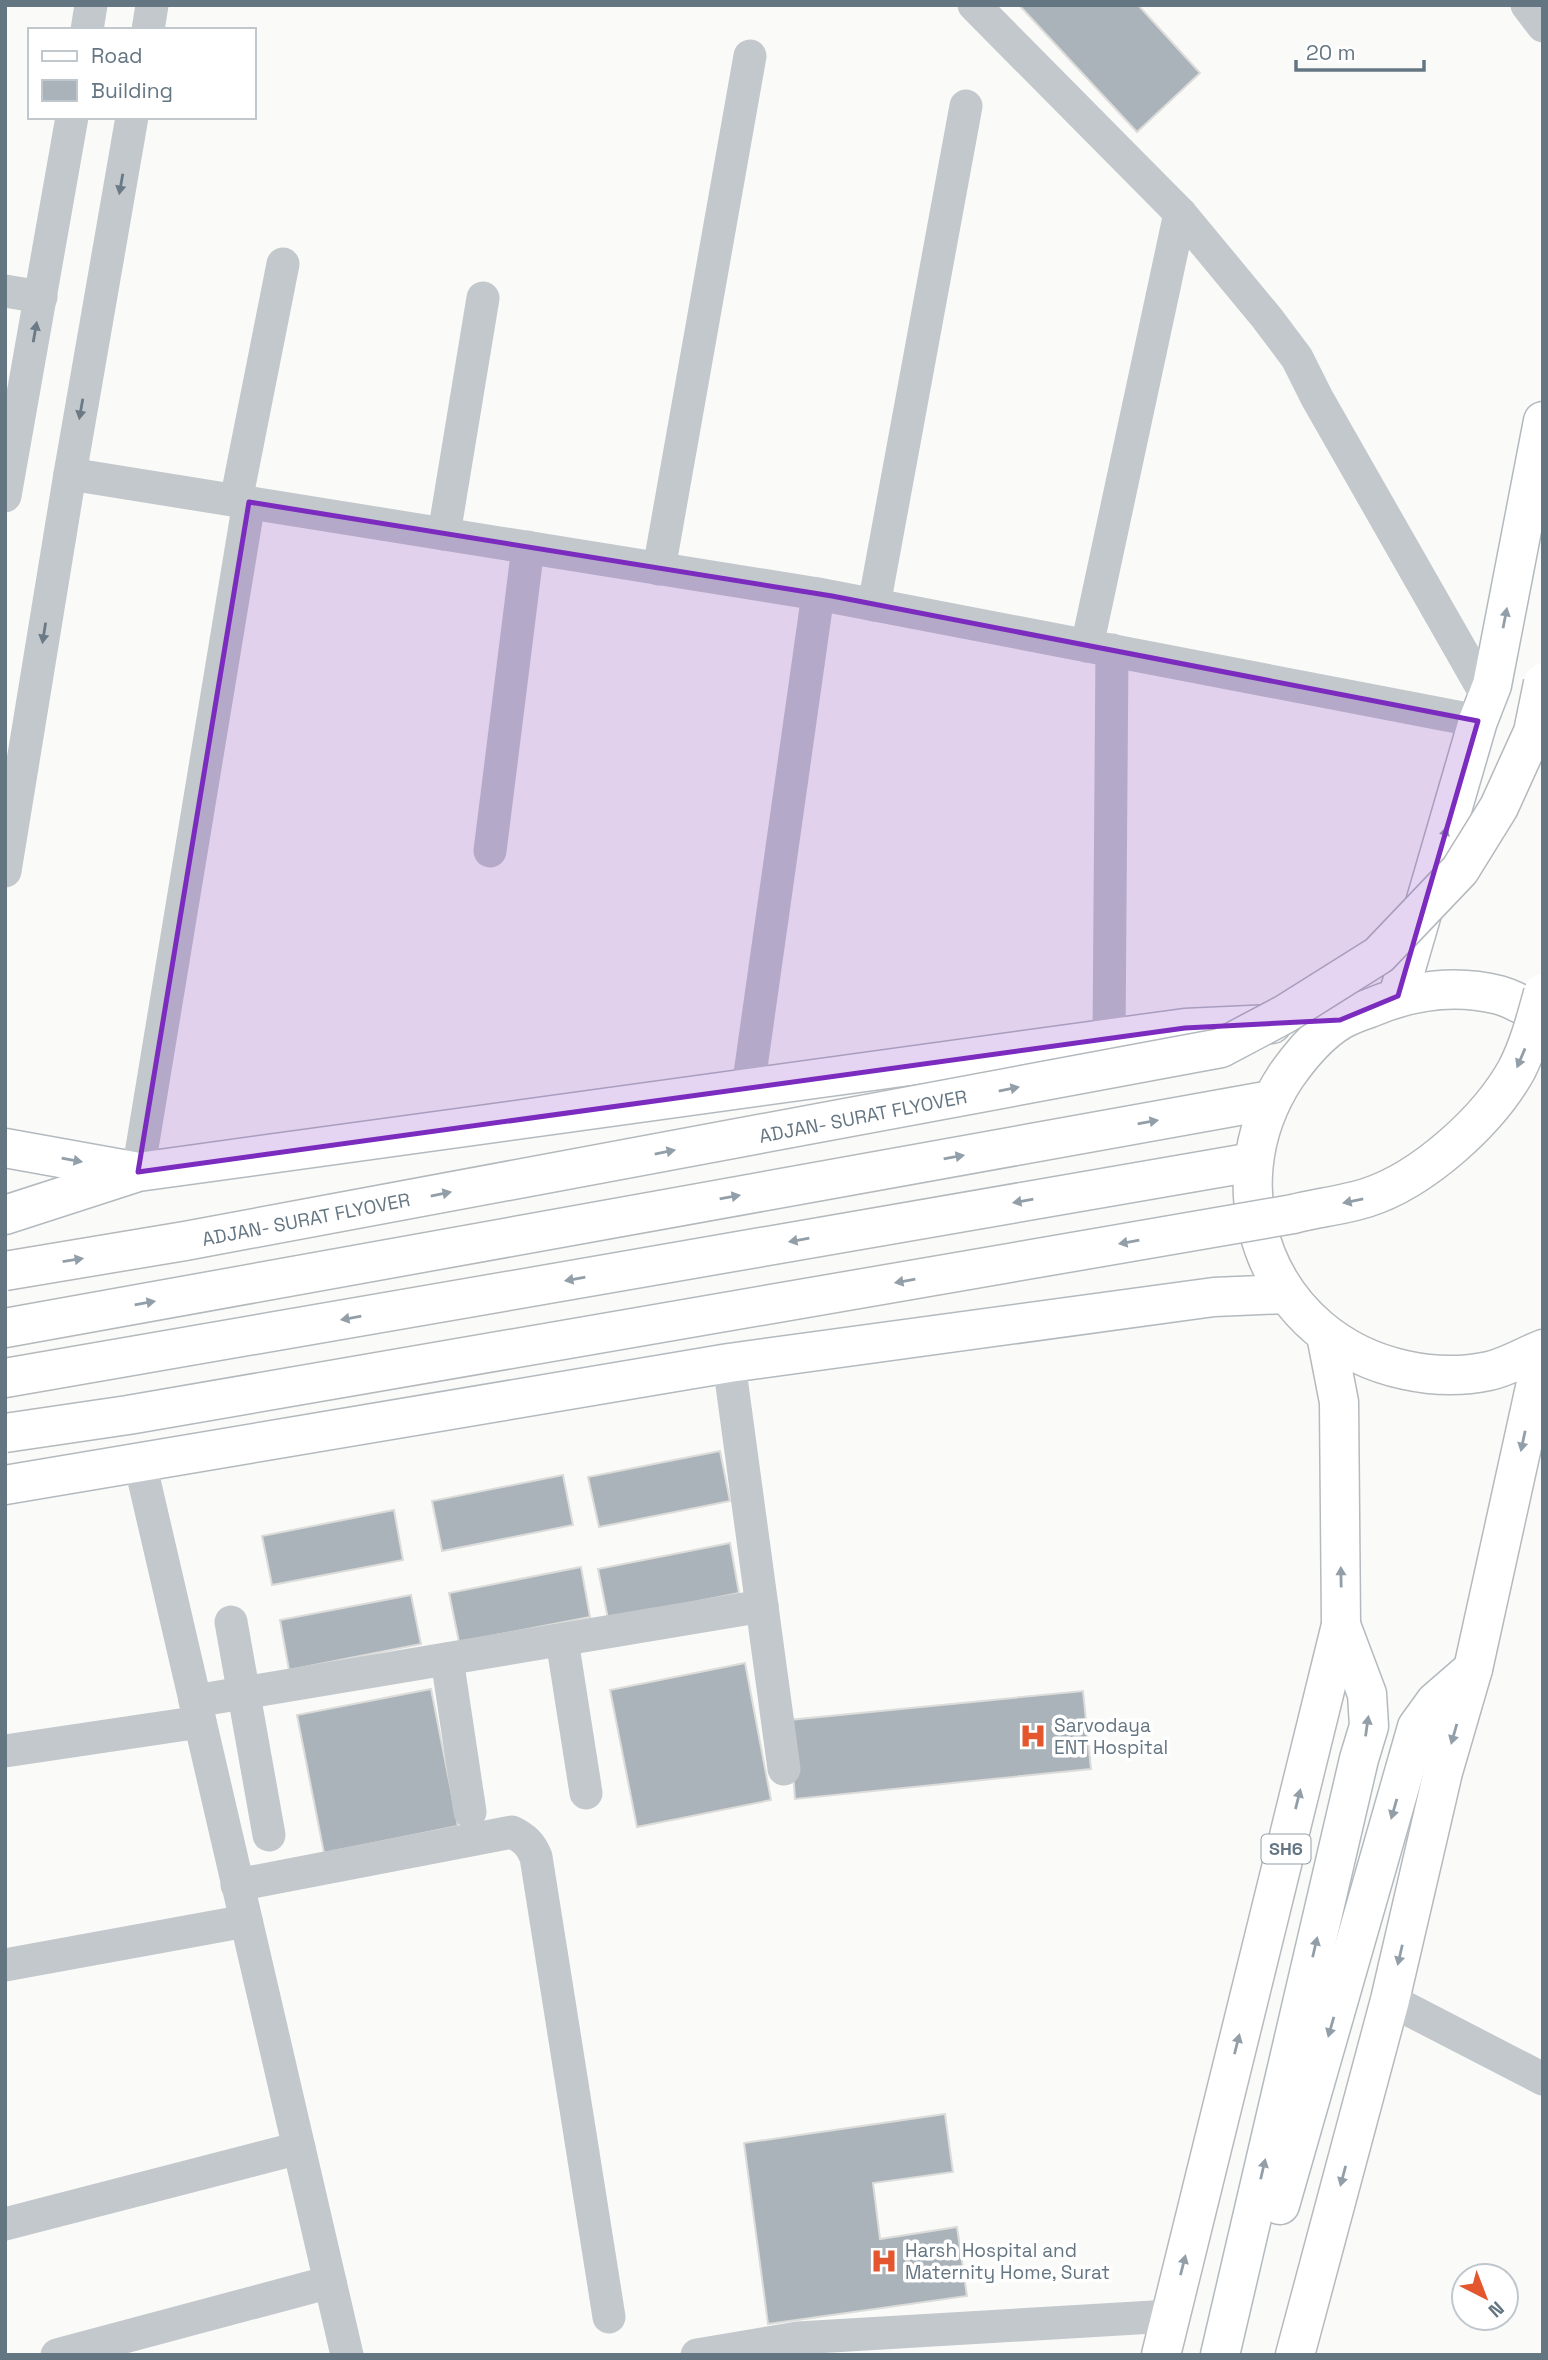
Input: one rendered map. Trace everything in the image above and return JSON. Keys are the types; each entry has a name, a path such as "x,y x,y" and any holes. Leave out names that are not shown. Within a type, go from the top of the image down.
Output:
{"main road":[{"path":"1398,996 1492,685 1543,421"},
{"name":"ADJAN- SURAT FLYOVER","path":"5,1271 185,1241 1220,1048 1285,1014 1380,955 1461,870 1499,807 1533,732 1543,683"},
{"path":"1543,1015 1500,996 1444,988 1398,996 1340,1020 1300,1055 1270,1100 1253,1162 1253,1208 1265,1253 1286,1294 1326,1335 1376,1364 1432,1376 1489,1371 1543,1350"},
{"path":"5,1433 128,1415 1211,1228 1367,1198 1418,1172 1481,1120 1517,1069 1533,1029 1543,993"},
{"path":"5,1215 138,1172 1185,1028 1340,1020"},
{"path":"5,1328 1270,1100"},
{"path":"5,1147 138,1172"},
{"path":"5,1378 1253,1162"},
{"path":"5,1485 729,1363 1214,1297 1286,1294"},
{"name":"SH6","path":"1161,2355 1341,1625 1339,1402 1326,1335"},
{"path":"1295,2355 1390,2000 1443,1772 1473,1668 1543,1350"},
{"path":"1220,2355 1352,1786 1369,1726 1367,1694 1341,1625"},
{"path":"1242,2355 1266,2252 1417,1727 1435,1702 1473,1668"}],"street":[{"path":"87,28 91,5"},
{"path":"148,28 152,5"},
{"path":"974,5 1180,213 1268,318 1297,358 1483,709"},
{"path":"1527,5 1543,26"},
{"path":"659,569 750,56"},
{"path":"874,605 966,106"},
{"path":"5,496 72,119"},
{"path":"5,870 132,119"},
{"path":"1109,1039 1100,648 1180,213"},
{"path":"138,1172 242,501 283,264"},
{"path":"5,291 41,297"},
{"path":"444,534 482,298"},
{"path":"70,474 818,594 1100,648 1483,709"},
{"path":"490,852 527,547"},
{"path":"748,1088 818,594"},
{"path":"729,1363 784,1769"},
{"path":"140,1462 347,2355"},
{"path":"5,1751 198,1712 245,1692 762,1606"},
{"path":"232,1622 269,1835"},
{"path":"562,1640 586,1793"},
{"path":"447,1659 470,1812"},
{"path":"237,1885 512,1832 532,1847 539,1870 609,2316"},
{"path":"5,1965 246,1921"},
{"path":"1390,2000 1543,2079"},
{"path":"5,2224 299,2148"},
{"path":"57,2355 330,2282"},
{"path":"697,2355 798,2338 1170,2316"}],"highlighted area":[{"path":"249,502 832,596 1478,721 1398,996 1340,1020 1185,1028 138,1172"}],"building":[{"path":"1019,5 1138,5 1200,73 1137,132"},
{"path":"720,1451 730,1501 599,1527 588,1477"},
{"path":"563,1475 573,1525 442,1551 432,1501"},
{"path":"394,1510 403,1560 272,1585 262,1536"},
{"path":"730,1543 739,1593 608,1619 598,1569"},
{"path":"581,1567 590,1617 459,1642 449,1593"},
{"path":"411,1595 421,1644 289,1670 280,1620"},
{"path":"745,1663 771,1800 637,1827 610,1690"},
{"path":"431,1689 458,1826 324,1853 297,1715"},
{"path":"1083,1691 1091,1769 795,1799 789,1720"},
{"path":"945,2114 953,2172 873,2183 880,2239 957,2227 967,2296 768,2324 744,2143"}],"place":[{"name":"Sarvodaya ENT Hospital","path":"1033,1736"},
{"name":"Harsh Hospital and Maternity Home, Surat","path":"884,2261"}]}
